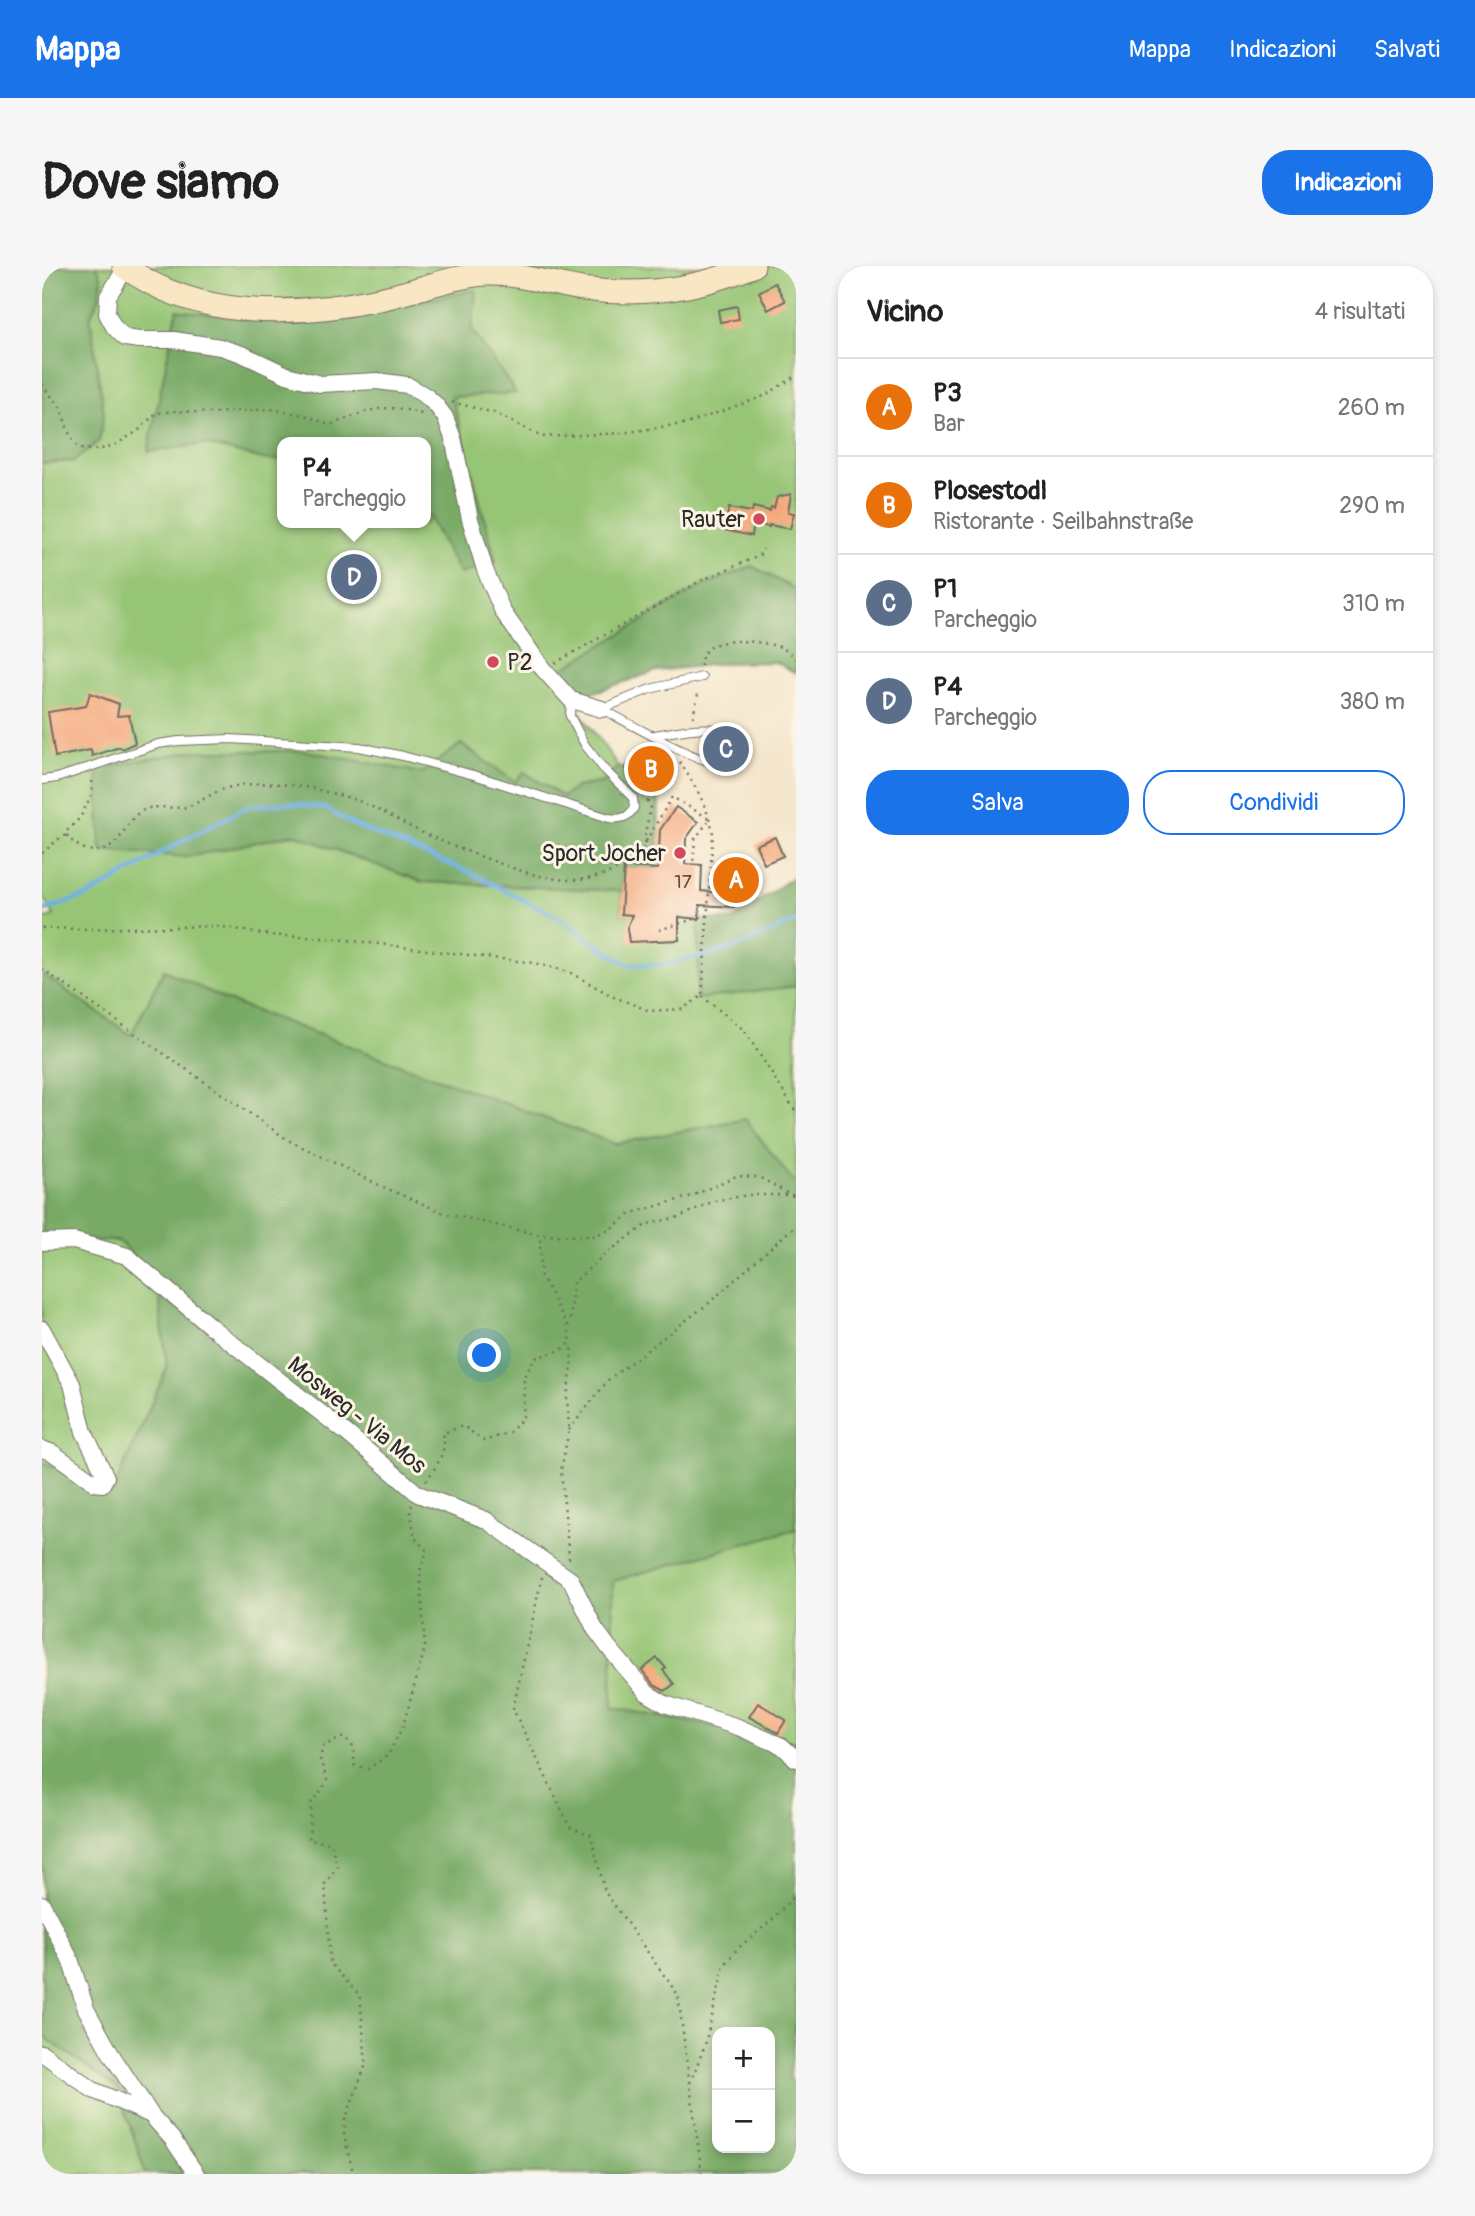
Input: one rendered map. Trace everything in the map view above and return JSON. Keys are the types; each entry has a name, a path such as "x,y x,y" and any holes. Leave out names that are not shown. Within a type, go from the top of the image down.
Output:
{"street":[{"path":"602,709 571,700 543,669 503,612 485,570 470,519 453,438 445,417 426,396 407,385 377,381 320,384 287,375 220,347 174,340 139,341 125,338 114,327 107,314 108,296 125,267 151,284 211,304 250,311 300,311 379,299 465,276 485,274 503,274 613,292 643,292 703,283 753,266"},
{"name":"Mosweg - Via Mos","path":"42,1242 74,1241 127,1256 418,1494 486,1520 571,1580 595,1629 647,1693 665,1704 738,1727 782,1746 796,1759"},
{"path":"42,1329 72,1384 84,1432 106,1478 102,1484 95,1483 53,1453 42,1449"},
{"path":"42,1903 71,1959 86,2009 128,2081 196,2174"},
{"path":"42,2053 93,2090 151,2115"}],"lane":[{"path":"602,709 650,689 702,677"},
{"path":"42,780 57,778 158,744 199,739 359,747 403,756 617,820 630,813 635,803 585,745 570,716 571,700"},
{"path":"602,709 675,746 715,765 730,759 734,748 726,733 719,729 654,735"}],"path":[{"path":"42,384 59,404 71,442 80,449 97,450 113,446 138,431 156,413 271,409 308,416 329,425 367,410 400,407 422,414 447,401 473,406 516,422 542,437 622,433 689,423 764,396 796,376"},
{"path":"543,669 704,579 759,556 763,549"},
{"path":"690,731 702,677 701,659 704,651 715,644 741,640 780,647 796,657"},
{"path":"675,746 676,756 693,783 710,819 713,833 702,996"},
{"path":"42,853 67,835 79,818 92,794 90,782"},
{"path":"67,835 78,845 98,851 118,841 135,815 142,810 188,806 205,796 228,788 259,784 303,786 350,798 461,849 552,880 587,879 611,872 639,856 672,797 710,819"},
{"path":"628,793 636,789 650,802 651,813 645,833 646,841"},
{"path":"694,864 695,839 710,819"},
{"path":"659,930 707,918"},
{"path":"42,928 218,926 268,935 338,939 534,962 569,972 614,997 650,1011 682,1009 702,996"},
{"path":"42,969 288,1140 383,1187 444,1213 540,1235 593,1236 609,1230 632,1213 692,1196 736,1176 759,1177 795,1196"},
{"path":"702,996 744,1030 796,1112"},
{"path":"568,1326 573,1283 604,1255 647,1224 679,1217 714,1201 748,1195 795,1196"},
{"path":"569,1430 609,1378 709,1303 796,1225"},
{"path":"540,1235 541,1276 568,1326 571,1343 572,1367 567,1396 569,1430 561,1470 571,1580"},
{"path":"356,2174 344,2135 345,2120 366,2064 360,1996 330,1963 325,1884 337,1867 331,1843 309,1840 311,1803 327,1780 320,1759 323,1746 344,1737 354,1747 354,1765 368,1769 388,1755 403,1726 425,1648 420,1572 427,1551 415,1538 410,1509 446,1446 443,1433 463,1426 484,1441 510,1432 523,1418 524,1377 535,1358 561,1350 571,1343"},
{"path":"545,1561 513,1709 570,1827 591,1835 605,1892 678,1995 702,2174"},
{"path":"690,2084 705,2045 724,1966 737,1949 772,1920 796,1894"}],"green space":[{"path":"42,266 97,266 102,279 99,298 90,317 104,414 99,441 74,461 42,463"},
{"path":"97,266 796,266 796,590 751,566 558,671 583,696 571,700 618,766 604,782 576,787 563,797 524,772 516,783 461,744 422,774 306,751 187,857 294,834 422,882 622,891 621,914 699,919 697,998 796,986 796,1185 745,1119 615,1144 228,1001 164,970 131,1035 42,974 42,920 54,915 42,895 42,463 74,461 104,414 90,317 99,298 102,279"},
{"path":"476,290 472,330 516,393 452,397 496,562 460,574 431,521 431,437 277,437 277,460 267,460 204,444 148,452 177,310 298,325"},
{"path":"752,566 796,590 796,673 776,662 727,663 656,671 583,696 558,671 700,587"},
{"path":"461,744 515,782 524,772 563,797 576,787 604,782 618,766 659,794 658,869 624,867 622,891 422,882 294,834 187,857 101,850 97,768 193,751 306,751 422,773"},
{"path":"796,875 796,986 697,999 699,919 733,920"},
{"path":"164,970 228,1001 615,1144 745,1119 796,1185 796,1529 613,1581 612,1708 796,1742 796,2018 790,2077 796,2089 796,2174 146,2174 118,2089 42,2035 42,1462 112,1494 167,1368 157,1277 118,1241 42,1239 42,974 131,1035"},
{"path":"42,1239 118,1241 157,1277 167,1368 112,1494 42,1462"},
{"path":"796,1529 796,1742 612,1708 613,1581"},
{"path":"42,2035 118,2089 146,2174 42,2174"}],"building":[{"path":"775,283 785,301 768,310 759,292"},
{"path":"737,306 739,319 720,322 718,310"},
{"name":"Rauter","path":"791,494 788,512 794,513 790,529 754,524 752,536 724,530 729,508 752,512 753,507 770,511 771,507 774,508 777,497"},
{"path":"90,693 119,704 117,716 129,715 135,743 92,756 91,750 55,757 48,712 86,706"},
{"path":"636,750 676,772 667,790 626,768"},
{"path":"676,807 698,822 686,839 685,864 702,865 701,891 722,893 724,867 750,868 748,891 734,907 700,905 699,919 679,917 679,940 629,942 627,928 632,915 621,914 624,867 658,869 660,830"},
{"path":"775,837 783,856 764,864 756,845"},
{"path":"657,1658 674,1684 665,1691 654,1685 642,1670"},
{"path":"758,1703 786,1720 778,1733 749,1717"}],"waterway":[{"path":"42,911 89,895 249,806 288,803 325,808 354,825 471,873 563,920 629,965 661,965 732,949 796,921"}],"place":[{"name":"Rauter","path":"759,519"},
{"name":"P4","path":"354,577"},
{"name":"P2","path":"493,662"},
{"name":"P1","path":"726,749"},
{"name":"Plosestodl","path":"651,769"},
{"name":"Sport Jocher","path":"680,853"},
{"name":"P3","path":"736,880"}]}
